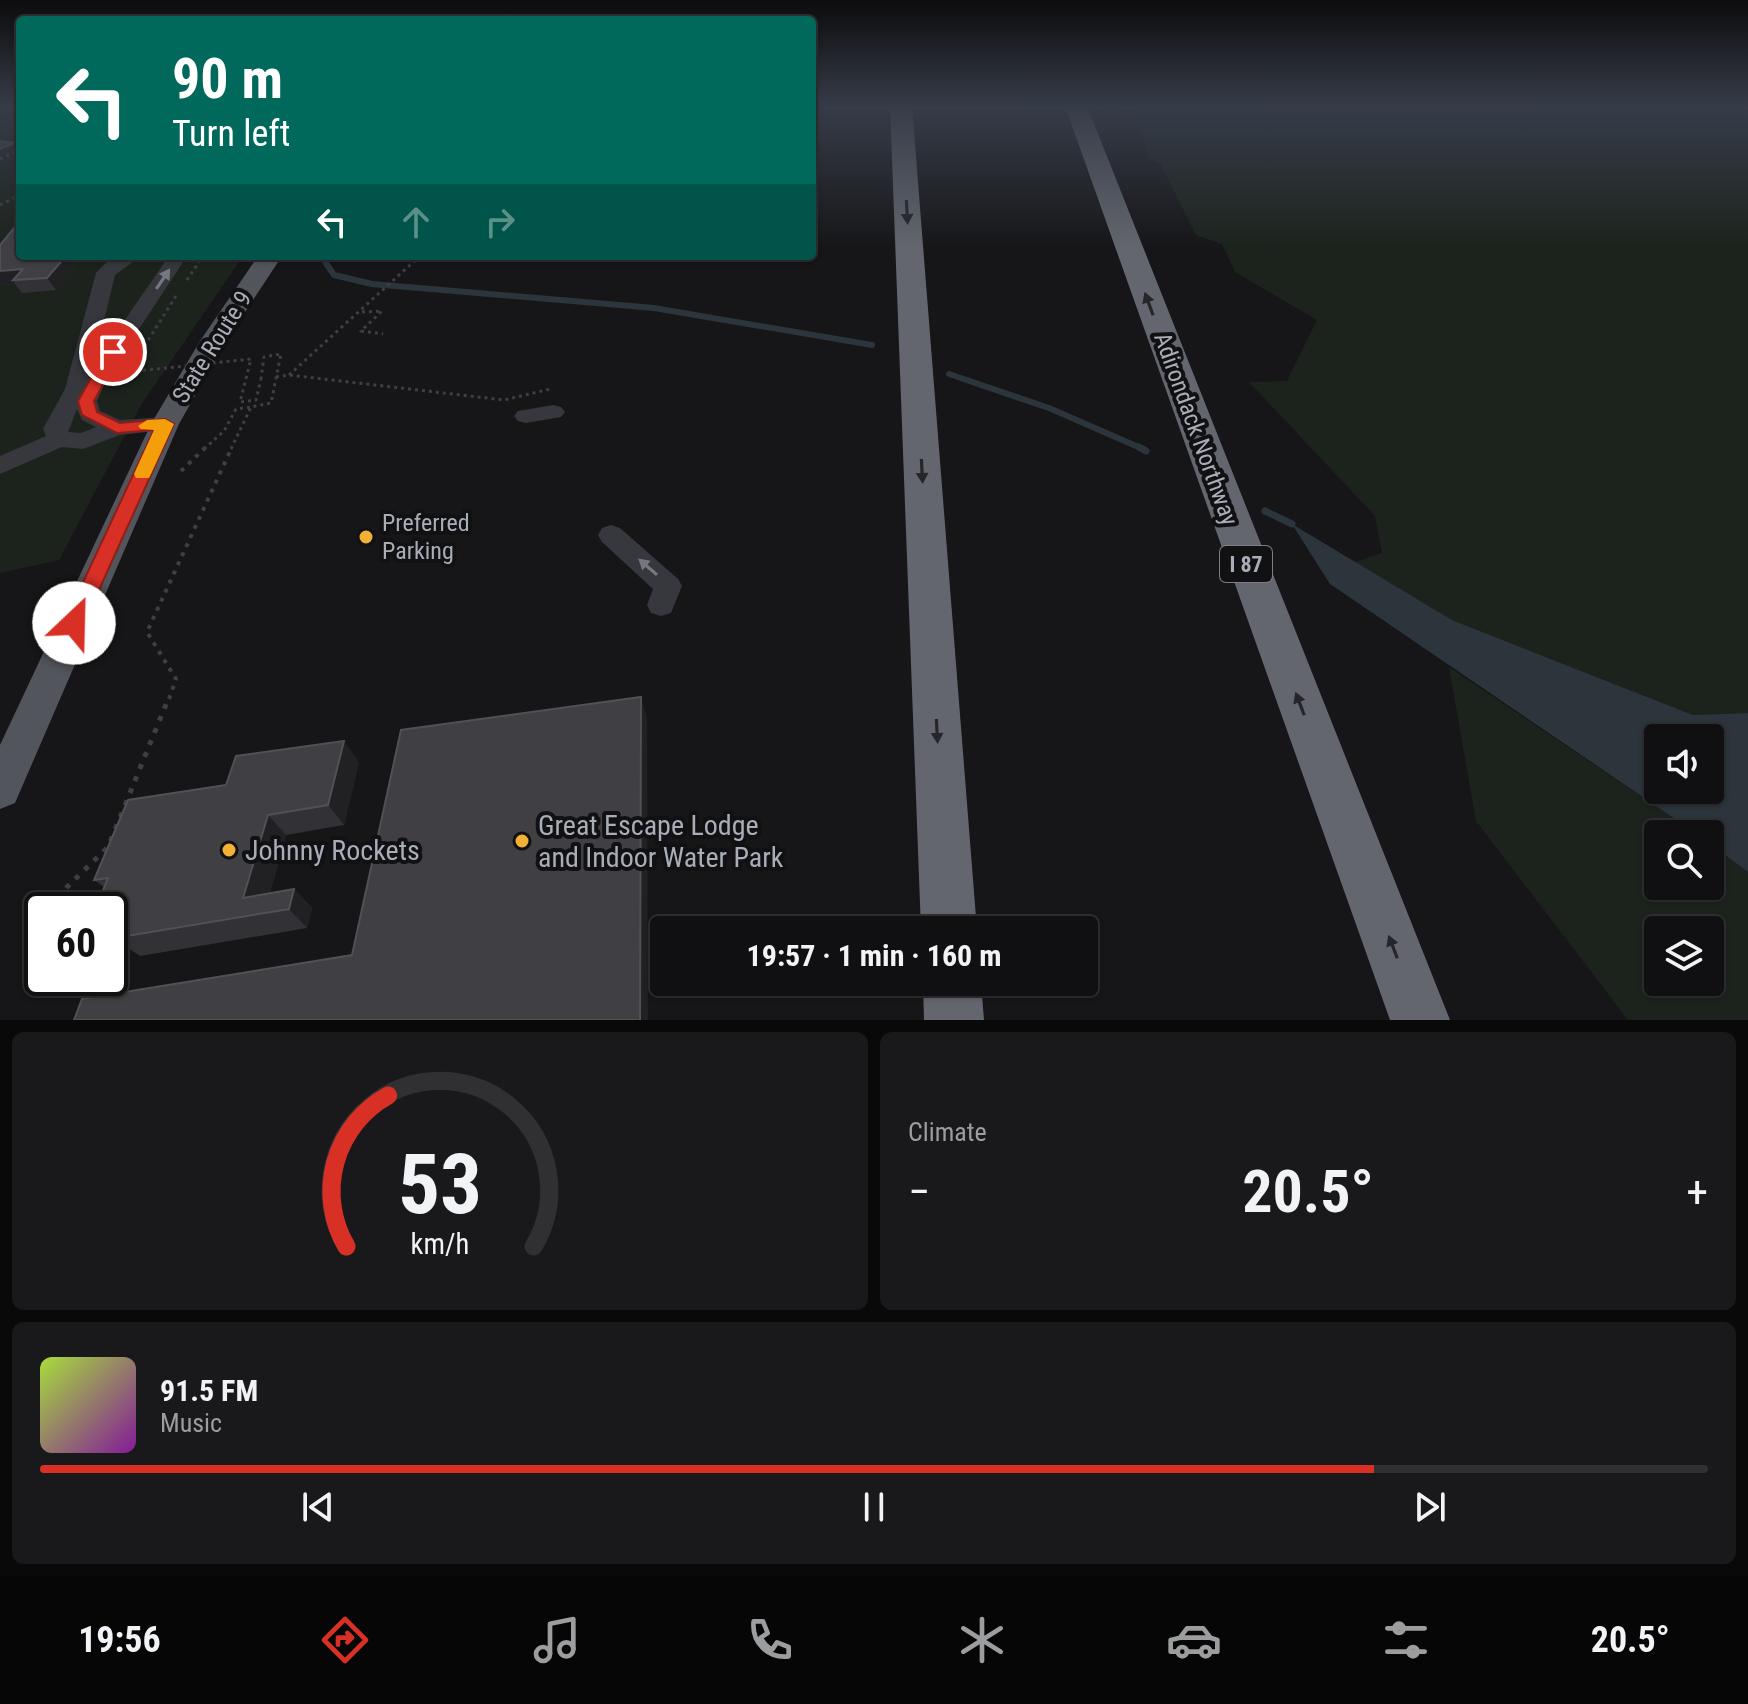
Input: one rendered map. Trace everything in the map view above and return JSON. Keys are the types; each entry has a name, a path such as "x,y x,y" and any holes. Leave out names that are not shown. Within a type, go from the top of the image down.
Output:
{"highway":[{"path":"904,154 948,916"},
{"name":"Adirondack Northway","path":"1094,154 1420,1020"},
{"path":"953,996 954,1020"}],"main road":[{"name":"State Route 9","path":"0,790 165,424 213,341 267,260"}],"lane":[{"path":"59,439 55,429 76,389 106,273 120,260"},
{"path":"117,428 90,415 86,401 97,376 175,260"},
{"path":"526,416 551,400"},
{"path":"0,466 59,439 83,441 117,428 165,424"},
{"path":"611,535 668,586 661,605"}],"path":[{"path":"289,375 416,260"},
{"path":"176,296 128,372 251,359 240,402 256,400 264,357 281,354 271,403 236,409 224,431 181,471"},
{"path":"359,312 382,311 361,331 383,334"},
{"path":"276,377 289,375 504,400 551,400"},
{"path":"64,892 108,847 170,699 176,679 170,664 153,650 147,632 251,407"}],"shaded area":[{"path":"0,154 16,154 16,260 240,260 141,405 59,560 0,573"},
{"path":"1147,154 1748,154 1748,713 1693,715 1452,620 1355,562 1382,553 1375,516 1249,382 1287,381 1317,320 1235,272 1222,244 1196,235 1161,165 1149,159"},
{"path":"1292,524 1452,620 1693,715 1748,713 1748,872 1724,854 1724,820 1676,820 1653,804 1724,804 1724,724 1644,724 1644,798 1330,584"},
{"path":"1449,667 1644,798 1644,804 1652,804 1676,820 1644,820 1644,900 1724,900 1724,854 1748,872 1748,1020 1628,1020 1476,821"}],"building":[{"path":"15,227 16,260 63,260 47,278 13,280 23,269 0,271 0,245"},
{"name":"Great Escape Lodge and Indoor Water Park","path":"641,697 640,1020 74,1020 82,999 128,996 128,992 352,955 401,730"},
{"path":"344,741 328,805 268,815 243,898 294,889 289,909 128,936 128,892 102,892 108,878 94,880 128,800 226,785 236,756"}],"waterway":[{"path":"324,260 334,275 372,284 654,308 872,345"},
{"path":"949,374 1049,408 1141,448"},
{"path":"1141,448 1146,451"},
{"path":"1265,511 1292,524"}],"slow traffic":[{"path":"142,474 165,424 147,426"}],"place":[{"name":"Preferred Parking","path":"366,537"},
{"name":"Great Escape Lodge and Indoor Water Park","path":"522,841"},
{"name":"Johnny Rockets","path":"229,850"}],"route":[{"path":"74,623 165,424 117,428 105,425 90,415 86,401 97,376 113,352"}]}
